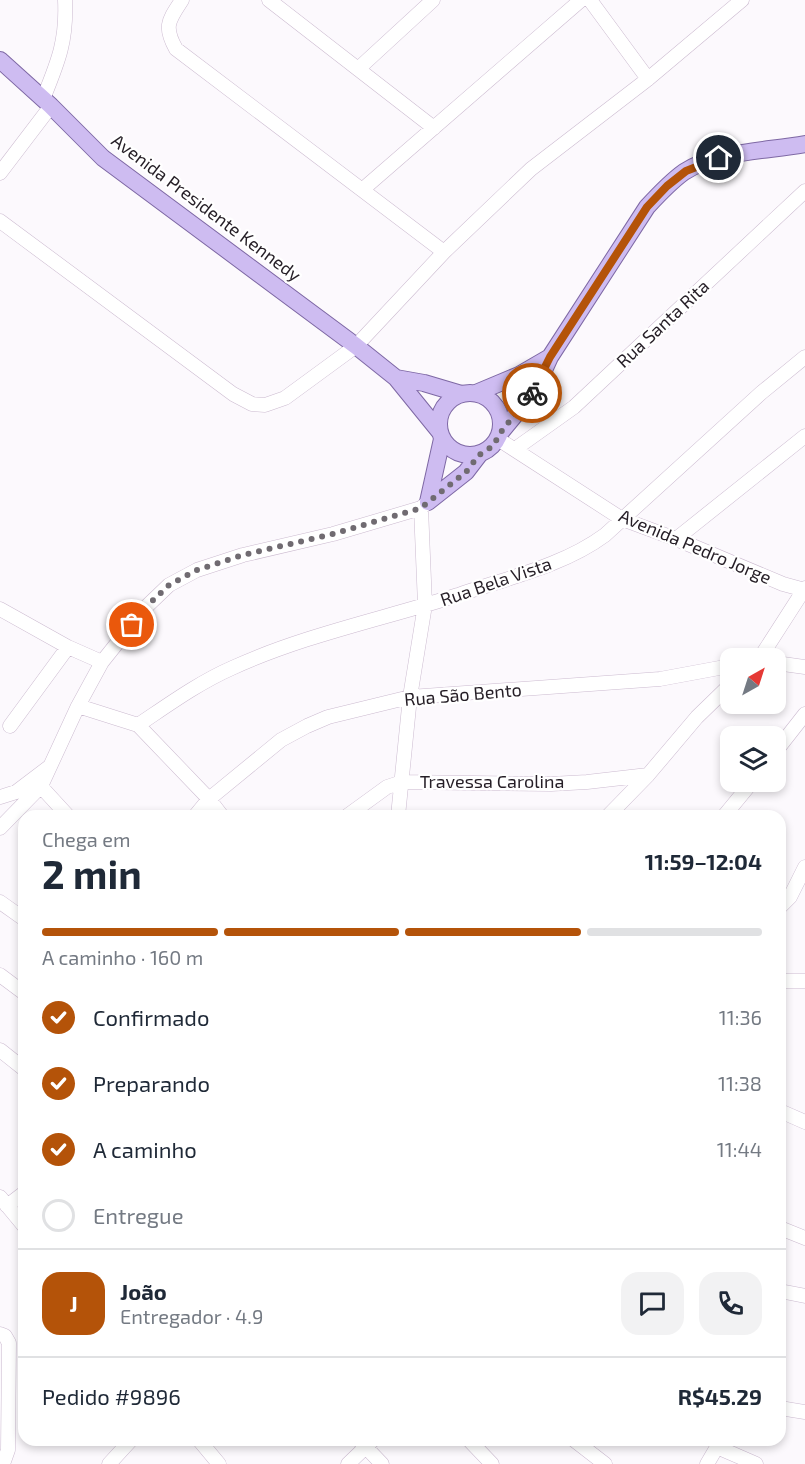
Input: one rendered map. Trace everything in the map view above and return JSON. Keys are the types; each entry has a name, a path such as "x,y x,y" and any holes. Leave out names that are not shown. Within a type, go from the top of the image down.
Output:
{"main road":[{"name":"Avenida Presidente Kennedy","path":"0,60 47,102 103,158 396,378 451,450 465,456 479,455"},
{"path":"424,505 466,472 479,455 487,451 534,392 550,357 647,207 667,186 686,171 719,158 805,144"},
{"path":"424,505 440,435 439,416 447,402 519,375 550,357"},
{"name":"Avenida Presidente Kennedy","path":"396,378 424,382 488,398 497,407 501,419 500,436"}],"street":[{"path":"0,173 47,102 62,51 66,18 65,0"},
{"path":"182,0 170,20 169,36 176,49 444,252"},
{"path":"269,0 434,128"},
{"path":"282,10 294,0"},
{"path":"358,69 433,0"},
{"path":"362,190 581,0"},
{"path":"590,0 648,79"},
{"path":"0,222 233,394 252,404 265,405 285,398 356,346 444,252 531,169 648,79 742,0"},
{"name":"Rua Santa Rita","path":"515,449 574,407 805,190"},
{"name":"Rua Bela Vista","path":"138,725 196,687 232,668 283,648 425,605 569,557 590,546 761,393 805,357"},
{"path":"676,539 805,435"},
{"name":"Avenida Pedro Jorge","path":"500,436 515,449 622,519 783,584 805,590"},
{"path":"0,828 50,766 102,662 146,607 169,585 197,570 243,555 333,534 424,505 425,605 410,697 399,810"},
{"path":"767,648 805,590"},
{"path":"0,609 68,647 102,662"},
{"path":"10,726 68,647"},
{"path":"786,664 805,667"},
{"name":"Rua São Bento","path":"200,810 209,799 281,740 328,717 410,697 660,679 720,668"},
{"path":"614,810 648,775 697,717 720,695"},
{"path":"78,706 138,725 217,810"},
{"path":"786,738 805,714"},
{"name":"Travessa Carolina","path":"355,810 387,787 402,782 551,784 648,775"},
{"path":"0,797 38,782"},
{"path":"38,782 63,810"},
{"path":"729,810 744,792"},
{"path":"786,896 805,867"},
{"path":"786,900 805,898"},
{"path":"0,902 18,915"},
{"path":"0,975 18,988"},
{"path":"786,981 805,981"},
{"path":"0,1050 18,1064"},
{"path":"786,1114 805,1122"},
{"path":"18,1196 4,1202 18,1219"},
{"path":"786,1230 805,1238"},
{"path":"786,1292 802,1295 805,1281"},
{"path":"3,1461 8,1450 4,1336"},
{"path":"786,1409 805,1412"},
{"path":"109,1464 126,1446"},
{"path":"204,1446 219,1464"},
{"path":"348,1464 363,1446"},
{"path":"369,1446 382,1464"},
{"path":"476,1446 492,1464"},
{"path":"582,1446 605,1464"},
{"path":"707,1464 717,1446"},
{"path":"722,1446 756,1464"}],"way so far":[{"path":"132,625 146,607 169,585 197,570 243,555 333,534 421,508 466,472 479,455 493,446 501,432 532,393"}],"route":[{"path":"532,393 550,357 647,207 667,186 686,171 719,158"}]}
